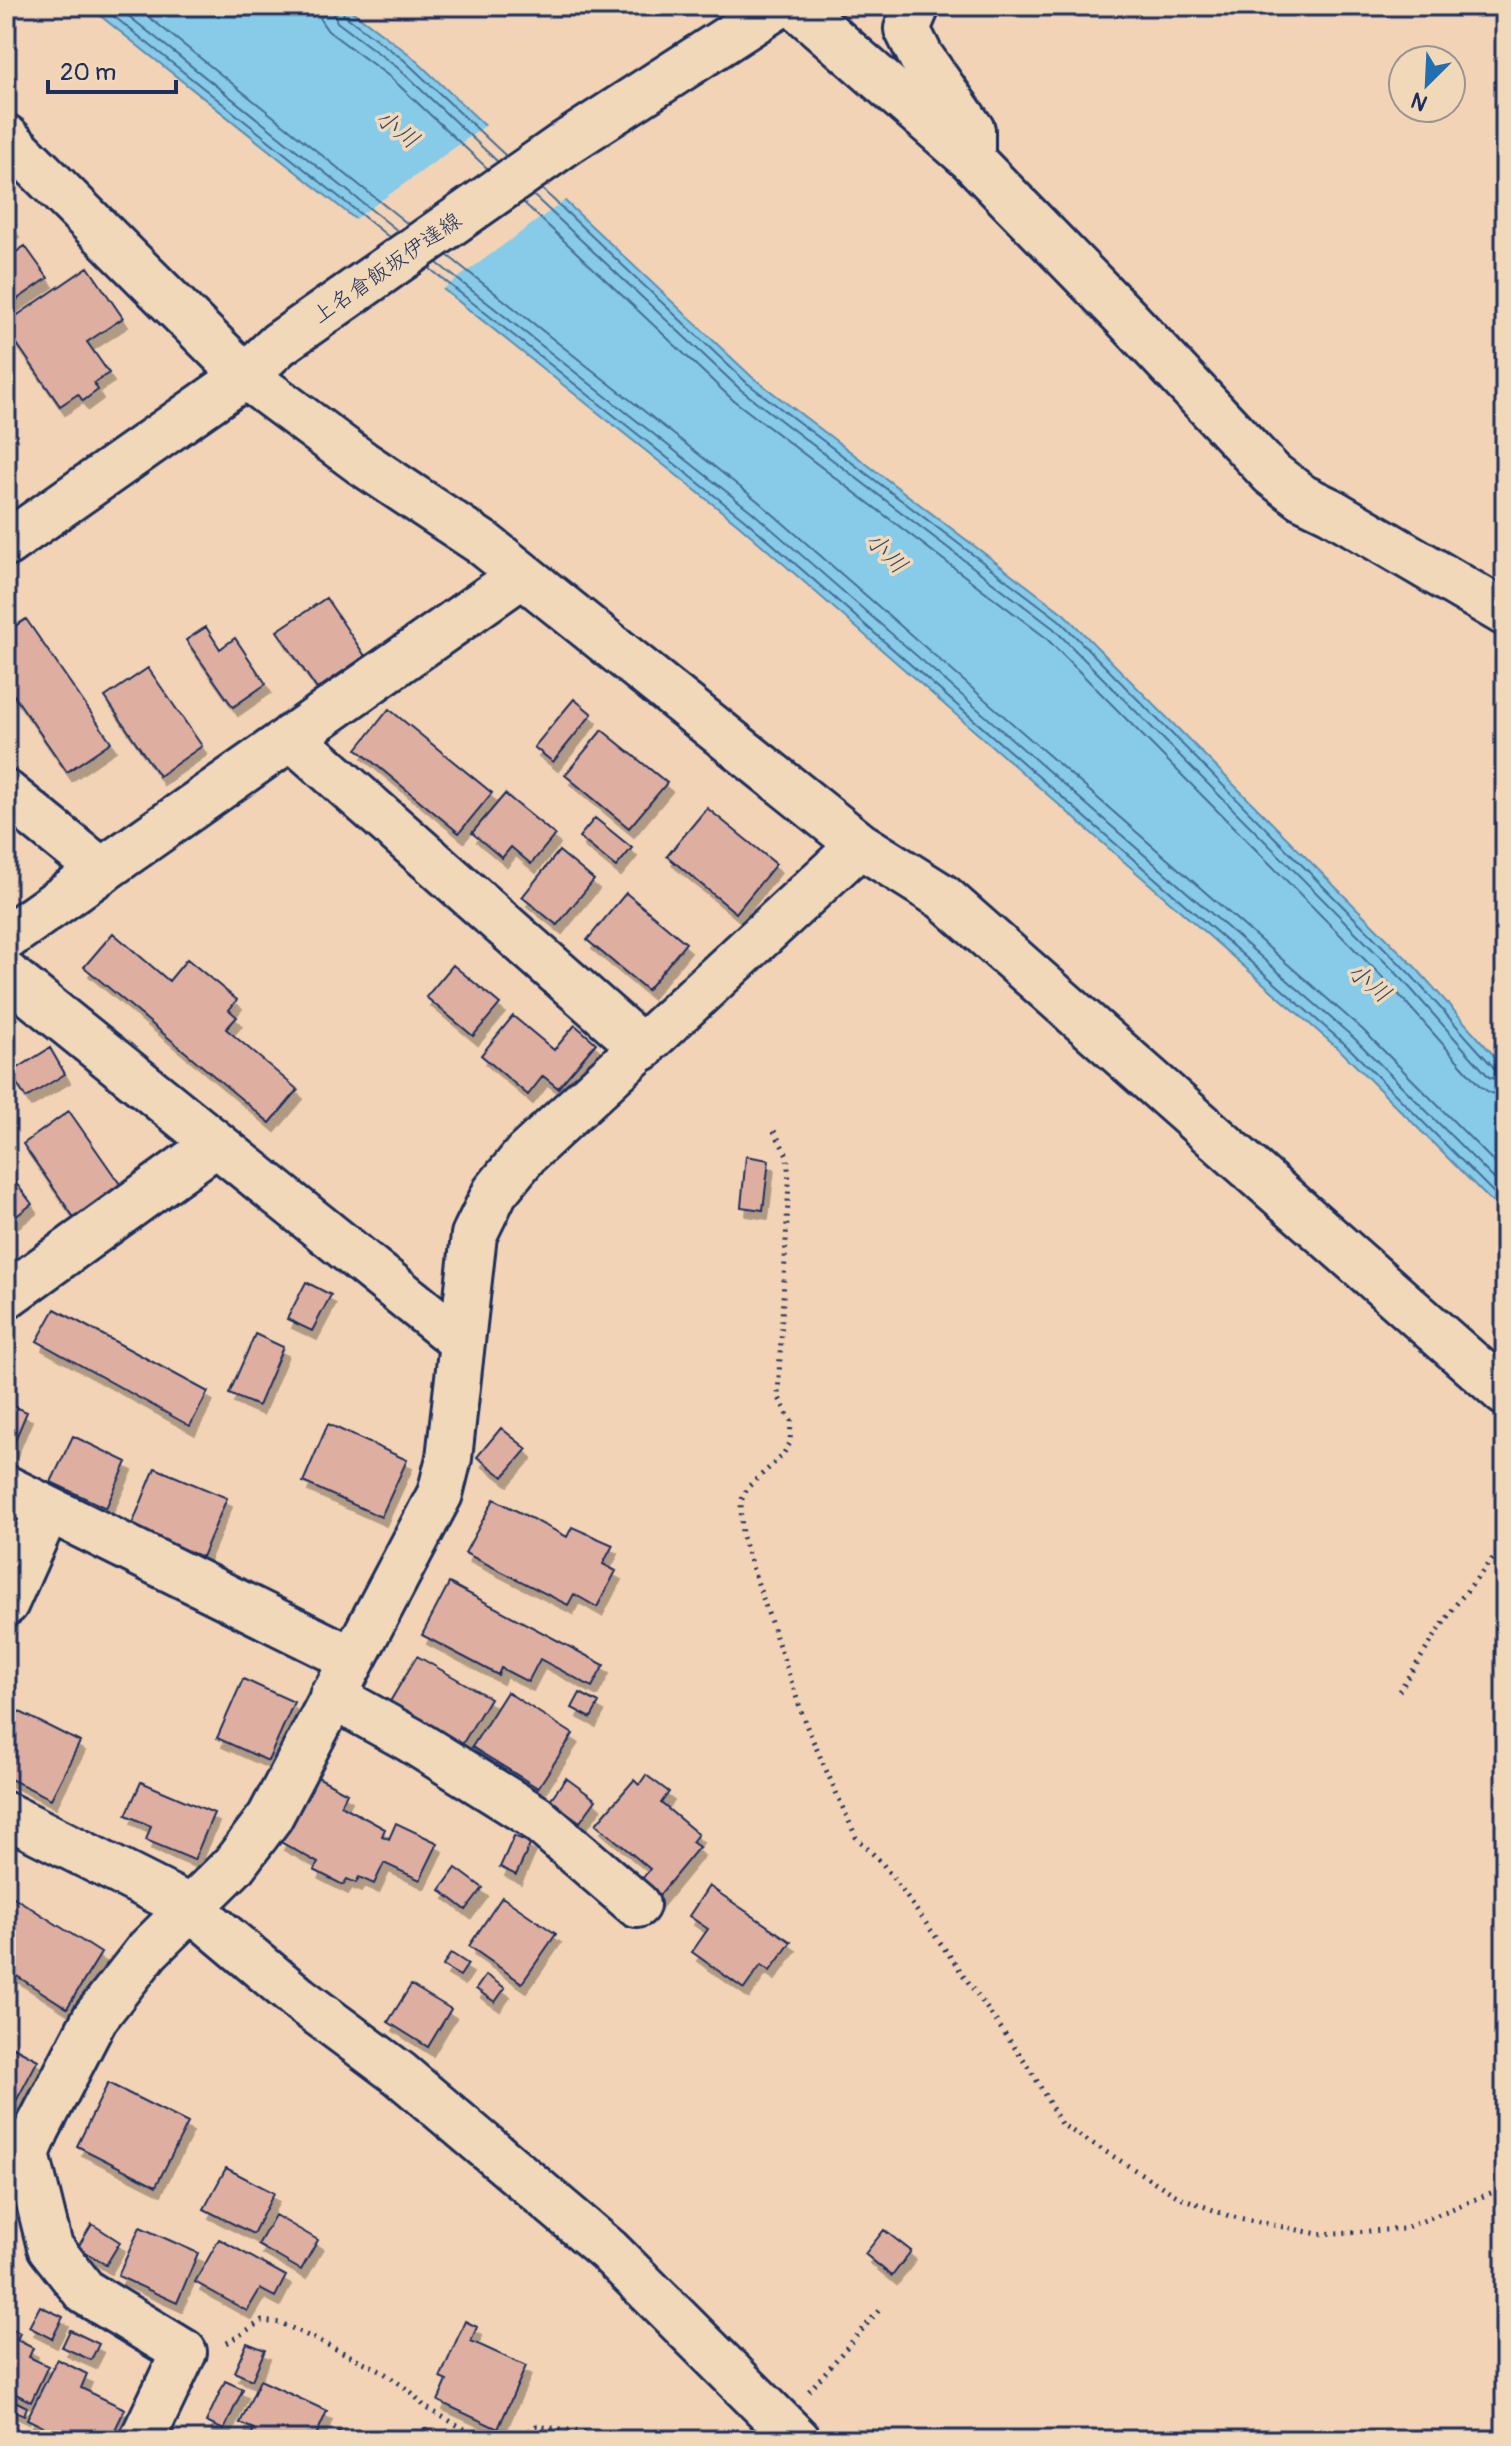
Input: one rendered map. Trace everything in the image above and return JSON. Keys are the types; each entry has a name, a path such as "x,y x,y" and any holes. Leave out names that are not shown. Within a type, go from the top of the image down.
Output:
{"street":[{"name":"上名倉飯坂伊達線","path":"6,544 245,376 279,344 566,143 778,6"},
{"path":"796,6 971,159 1272,474 1302,497 1505,613"},
{"path":"917,6 907,29 921,57 972,130 971,159"},
{"path":"6,137 245,376 362,463 484,544 860,845 943,897 1505,1393"},
{"path":"6,938 522,575"},
{"path":"291,737 643,1048"},
{"path":"6,793 102,871"},
{"path":"142,2440 184,2352 85,2292 50,2247 17,2151 37,2130 95,2018 148,1950 233,1866 270,1817 440,1494 449,1458 474,1235 495,1192 526,1154 860,845"},
{"path":"6,974 462,1342"},
{"path":"6,1296 216,1144"},
{"path":"6,1488 342,1678 411,1740 535,1817 637,1905"},
{"path":"6,1603 48,1509"},
{"path":"6,1815 191,1908 298,1998 400,2074 608,2250 787,2430"}],"path":[{"path":"774,1131 787,1155 789,1182 778,1396 791,1421 790,1443 782,1456 748,1487 741,1501 742,1537 806,1725 856,1837 882,1863 944,1947 1032,2072 1061,2124 1177,2196 1229,2216 1318,2234 1403,2229 1498,2190"},
{"path":"1399,1691 1454,1607 1505,1543"},
{"path":"787,2430 808,2391 881,2308"},
{"path":"184,2352 218,2349 262,2321 281,2323 380,2370 411,2392 425,2407 484,2440"},
{"path":"516,2440 536,2426 645,2440"}],"water":[{"name":"小川","path":"88,6 345,6 409,54 752,377 1064,614 1416,968 1505,1068 1505,1215 1343,1053 739,525"}],"pier":[{"path":"489,123 568,198 439,292 351,222"}],"building":[{"path":"6,217 14,228 6,233"},
{"path":"25,246 48,278 6,307 6,259"},
{"path":"88,267 123,318 87,342 109,373 94,383 98,390 83,401 78,394 60,406 6,328 6,323"},
{"path":"326,598 365,656 317,689 277,631"},
{"path":"26,619 111,742 67,772 6,684 6,632"},
{"path":"206,627 220,649 235,638 266,684 233,707 186,640"},
{"path":"148,668 202,746 159,776 105,697"},
{"path":"574,699 592,714 553,762 534,747"},
{"path":"389,709 492,793 459,833 357,749"},
{"path":"602,730 667,783 629,828 565,775"},
{"path":"505,794 555,835 531,864 511,847 502,858 472,833"},
{"path":"707,808 776,864 736,913 667,856"},
{"path":"595,818 632,848 616,867 579,837"},
{"path":"559,851 594,880 557,925 522,897"},
{"path":"626,893 686,943 647,990 587,940"},
{"path":"113,933 169,981 187,959 237,1000 229,1010 237,1017 226,1029 298,1090 270,1123 84,967"},
{"path":"453,965 500,1004 473,1036 426,997"},
{"path":"513,1016 554,1050 575,1025 596,1043 558,1088 543,1076 528,1095 481,1055"},
{"path":"50,1048 65,1074 26,1098 10,1073"},
{"path":"69,1111 122,1187 75,1219 23,1144"},
{"path":"746,1156 769,1160 763,1210 741,1207"},
{"path":"6,1170 32,1204 6,1224"},
{"path":"306,1282 331,1295 312,1331 287,1319"},
{"path":"55,1309 208,1392 190,1426 37,1341"},
{"path":"255,1334 283,1347 258,1406 229,1394"},
{"path":"6,1403 27,1412 7,1459 6,1459"},
{"path":"328,1424 407,1460 381,1517 303,1482"},
{"path":"501,1428 527,1449 503,1477 477,1457"},
{"path":"73,1436 127,1462 106,1508 51,1482"},
{"path":"155,1468 227,1498 202,1557 131,1527"},
{"path":"494,1499 567,1537 572,1527 613,1545 603,1564 616,1571 597,1607 574,1594 568,1605 465,1553"},
{"path":"449,1583 604,1665 592,1687 540,1659 528,1682 501,1668 498,1675 422,1635"},
{"path":"417,1656 490,1698 460,1748 388,1705"},
{"path":"243,1679 294,1702 268,1761 217,1738"},
{"path":"507,1692 573,1734 538,1788 472,1747"},
{"path":"580,1693 599,1703 591,1718 572,1708"},
{"path":"6,1705 80,1742 51,1799 6,1777"},
{"path":"314,1775 347,1793 341,1805 385,1829 382,1836 389,1839 396,1823 438,1843 420,1880 384,1863 374,1884 359,1877 356,1883 347,1879 343,1885 314,1870 318,1863 279,1841"},
{"path":"646,1775 669,1792 661,1803 698,1834 692,1842 699,1847 657,1898 639,1883 650,1869 596,1824 634,1780 639,1785"},
{"path":"566,1778 596,1800 580,1822 550,1800"},
{"path":"141,1782 214,1813 194,1860 146,1840 151,1826 126,1815"},
{"path":"514,1836 531,1843 516,1875 500,1867"},
{"path":"456,1868 483,1888 466,1910 440,1890"},
{"path":"709,1886 791,1942 770,1971 761,1965 744,1989 692,1952 708,1929 689,1916"},
{"path":"6,1892 101,1953 67,2008 6,1969"},
{"path":"502,1897 556,1934 522,1983 469,1946"},
{"path":"451,1953 468,1964 460,1976 443,1966"},
{"path":"486,1975 505,1988 495,2002 476,1989"},
{"path":"411,1985 451,2009 428,2047 388,2022"},
{"path":"6,2043 38,2060 14,2105 6,2101"},
{"path":"108,2083 188,2123 156,2186 77,2146"},
{"path":"226,2168 274,2193 253,2234 204,2209"},
{"path":"275,2215 318,2240 301,2270 258,2245"},
{"path":"92,2224 120,2242 106,2265 78,2247"},
{"path":"140,2227 198,2253 177,2303 118,2276"},
{"path":"884,2230 911,2251 892,2276 865,2254"},
{"path":"219,2239 286,2276 275,2297 260,2289 247,2311 195,2282"},
{"path":"40,2306 63,2317 52,2339 29,2327"},
{"path":"465,2321 477,2327 471,2341 526,2366 498,2429 438,2401 447,2381 440,2378"},
{"path":"6,2326 20,2333 17,2340 33,2348 29,2357 48,2366 31,2402 6,2389"},
{"path":"70,2330 99,2344 91,2360 62,2347"},
{"path":"247,2343 265,2350 252,2380 234,2372"},
{"path":"57,2359 87,2374 81,2388 125,2409 110,2440 70,2440 27,2419"},
{"path":"260,2380 327,2411 314,2440 256,2440 250,2437 254,2429 240,2423"},
{"path":"225,2381 243,2389 224,2430 206,2422"},
{"path":"13,2400 27,2407 24,2415 9,2408"},
{"path":"424,2428 439,2435 437,2440 419,2440"},
{"path":"364,2430 385,2440 360,2440"},
{"path":"338,2431 358,2440 334,2440"}]}
